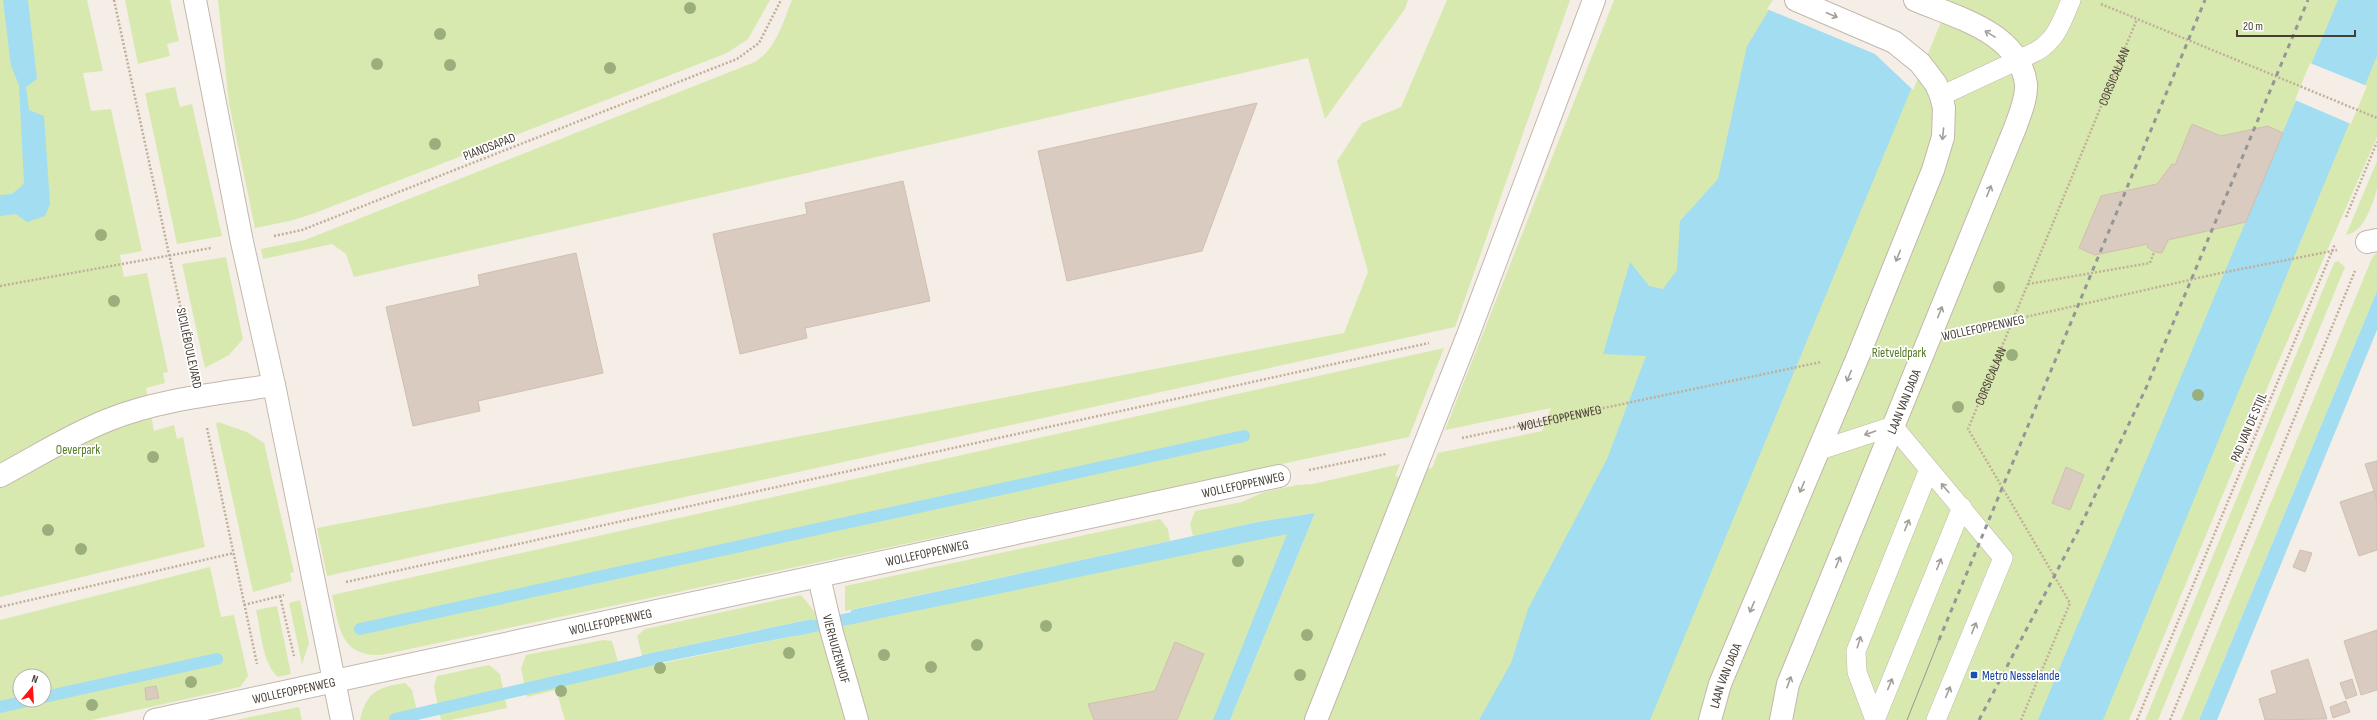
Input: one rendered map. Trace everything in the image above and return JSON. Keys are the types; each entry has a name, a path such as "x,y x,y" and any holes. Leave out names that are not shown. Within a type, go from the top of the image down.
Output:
{"street":[{"path":"195,0 242,242 274,385 342,720"},
{"path":"1316,720 1468,335 1594,0"},
{"path":"1796,0 1894,42 1923,66 1936,84 1941,96"},
{"path":"1915,0 1973,24 2001,40 2018,60"},
{"name":"LAAN VAN DADA","path":"1781,720 1788,684 2021,112 2026,84 2018,60"},
{"name":"LAAN VAN DADA","path":"1710,720 1720,684 1859,354 1939,155 1944,123 1941,96"},
{"path":"0,476 57,444 108,420 158,404 274,385"},
{"name":"WOLLEFOPPENWEG","path":"155,720 1279,476"},
{"name":"VIERHUIZENHOF","path":"819,577 832,632 857,720"}],"lane":[{"path":"1941,96 2037,51 2053,39 2071,0"},
{"path":"1817,451 1893,426 2003,558 1936,720"},
{"path":"1875,720 1860,683 1856,651 1929,469"},
{"path":"1875,720 1962,507"}],"path":[{"name":"SICILIËBOULEVARD","path":"114,0 264,697"},
{"name":"PIANOSAPAD","path":"0,286 170,256 302,230 738,59 759,43 769,28 781,0"},
{"path":"2098,3 2377,118"},
{"name":"CORSICALAAN","path":"2021,720 2070,603 1968,429 2137,19"},
{"path":"2344,222 2377,142"},
{"name":"PAD VAN DE STIJL","path":"2137,720 2338,236"},
{"path":"2170,720 2372,241"},
{"name":"WOLLEFOPPENWEG","path":"1929,339 2216,274 2332,251"},
{"path":"2028,284 2150,263 2154,252"},
{"path":"244,605 1468,335"},
{"name":"WOLLEFOPPENWEG","path":"1279,476 1859,354"},
{"path":"0,607 234,553"}],"green space":[{"name":"Oeverpark","path":"0,0 87,0 103,71 83,73 91,111 111,109 142,251 120,255 124,277 147,273 168,372 163,373 165,383 146,388 154,431 174,425 177,439 183,437 205,547 0,597"},
{"path":"125,0 170,0 179,41 167,44 170,56 138,64"},
{"path":"218,0 770,0 748,39 727,53 315,213 290,221 255,228 229,103"},
{"path":"792,0 1408,0 1405,9 1325,119 1308,58 354,277 346,254 332,244 263,259 261,249 305,240 755,62 762,57 774,42"},
{"path":"1447,0 1570,0 1455,327 327,576 317,528 1344,333 1368,272 1337,161 1362,123 1401,107"},
{"name":"Rietveldpark","path":"1614,0 2377,0 2377,137 2276,367 2129,720 1230,720 1315,513 1258,522 1193,536 1190,524 1195,511 1242,502 1264,492 1297,485 1313,484 1400,464 1395,477 1432,468 1438,453 1542,431 1551,408 1445,430"},
{"path":"175,87 180,107 192,104 222,236 177,244 145,93"},
{"path":"2377,161 2377,189 2373,203 2358,229 2346,235"},
{"path":"2377,252 2377,291 2199,720 2181,720 2372,258"},
{"path":"226,257 243,339 229,355 205,368 182,264"},
{"path":"2338,261 2345,267 2158,720 2145,720 2334,263"},
{"path":"1444,348 1409,437 381,655 367,654 357,651 349,645 340,628 337,618 332,595"},
{"path":"218,422 247,432 264,443 294,572 290,573 292,581 253,592 216,424"},
{"path":"1160,519 1168,529 1170,541 845,611 845,586"},
{"path":"1301,527 1219,720 565,720 556,690 527,697 521,669 526,655 603,640 612,641 621,672 812,632 811,619 642,655 637,636 645,629 801,595 818,616 819,630 850,622"},
{"path":"210,567 221,617 234,615 248,676 240,687 92,720 0,720 0,620"},
{"path":"300,600 309,643 302,664 289,603"},
{"path":"277,606 291,674 278,677 273,671 265,655 256,610"},
{"path":"489,665 500,674 507,708 451,720 441,720 434,687 437,676"},
{"path":"405,683 412,690 419,720 360,720 366,703 375,692 380,689"},
{"path":"299,707 302,720 236,720"}],"water":[{"path":"3,0 28,0 37,79 26,87 29,110 44,116 50,204 45,216 27,222 16,214 0,216 0,195 12,194 24,184 19,85 11,66"},
{"path":"1775,0 1948,0 1650,720 1479,720 1511,663 1528,609 1607,459 1646,356 1603,354 1630,262 1649,286 1663,289 1677,270 1680,221 1718,179 1747,46"},
{"path":"2338,0 2377,0 2377,56 2103,720 2038,720"},
{"path":"2377,291 2377,330 2217,720 2199,720"},
{"path":"1315,513 1230,720 1213,720 1287,534 852,624 851,610 1258,522"},
{"path":"812,619 813,632 644,666 642,655"}],"pier":[{"path":"1773,0 1950,0 1913,90 1875,54 1767,9"},
{"path":"2310,63 2367,86 2351,124 2295,100"}],"building":[{"path":"1257,103 1202,251 1067,281 1038,151"},
{"path":"2192,124 2221,136 2268,126 2283,133 2246,222 2168,240 2162,253 2154,252 2147,247 2148,244 2095,255 2079,248 2101,196 2157,184 2172,164 2175,165"},
{"path":"903,181 930,301 805,328 807,338 740,354 713,234 807,214 805,203"},
{"path":"576,253 603,373 478,401 480,411 413,426 386,307 480,286 478,275"},
{"path":"2377,461 2377,500 2365,464"},
{"path":"2066,467 2084,475 2070,510 2052,503"},
{"path":"2374,491 2377,500 2377,550 2359,556 2340,502"},
{"path":"2300,550 2312,553 2305,572 2293,567"},
{"path":"2377,630 2377,690 2361,695 2344,641"},
{"path":"1175,642 1204,654 1177,720 1094,720 1088,704 1155,691"},
{"path":"2308,659 2327,719 2265,720 2259,699 2277,693 2271,671"},
{"path":"2352,679 2357,695 2346,699 2340,683"},
{"path":"156,686 159,698 146,700 145,688"},
{"path":"2346,701 2350,712 2333,718 2330,707"}],"waterway":[{"path":"360,629 1244,436"},
{"path":"796,630 866,615"},
{"path":"395,719 659,658"},
{"path":"52,695 217,659"},
{"path":"0,707 12,704"}],"tram line":[{"path":"1907,720 1939,640"}],"railway":[{"path":"1939,640 2205,0"},
{"path":"1979,720 2080,527 2146,388 2308,0"}],"place":[{"name":"Metro Nesselande","path":"1974,675"}]}
